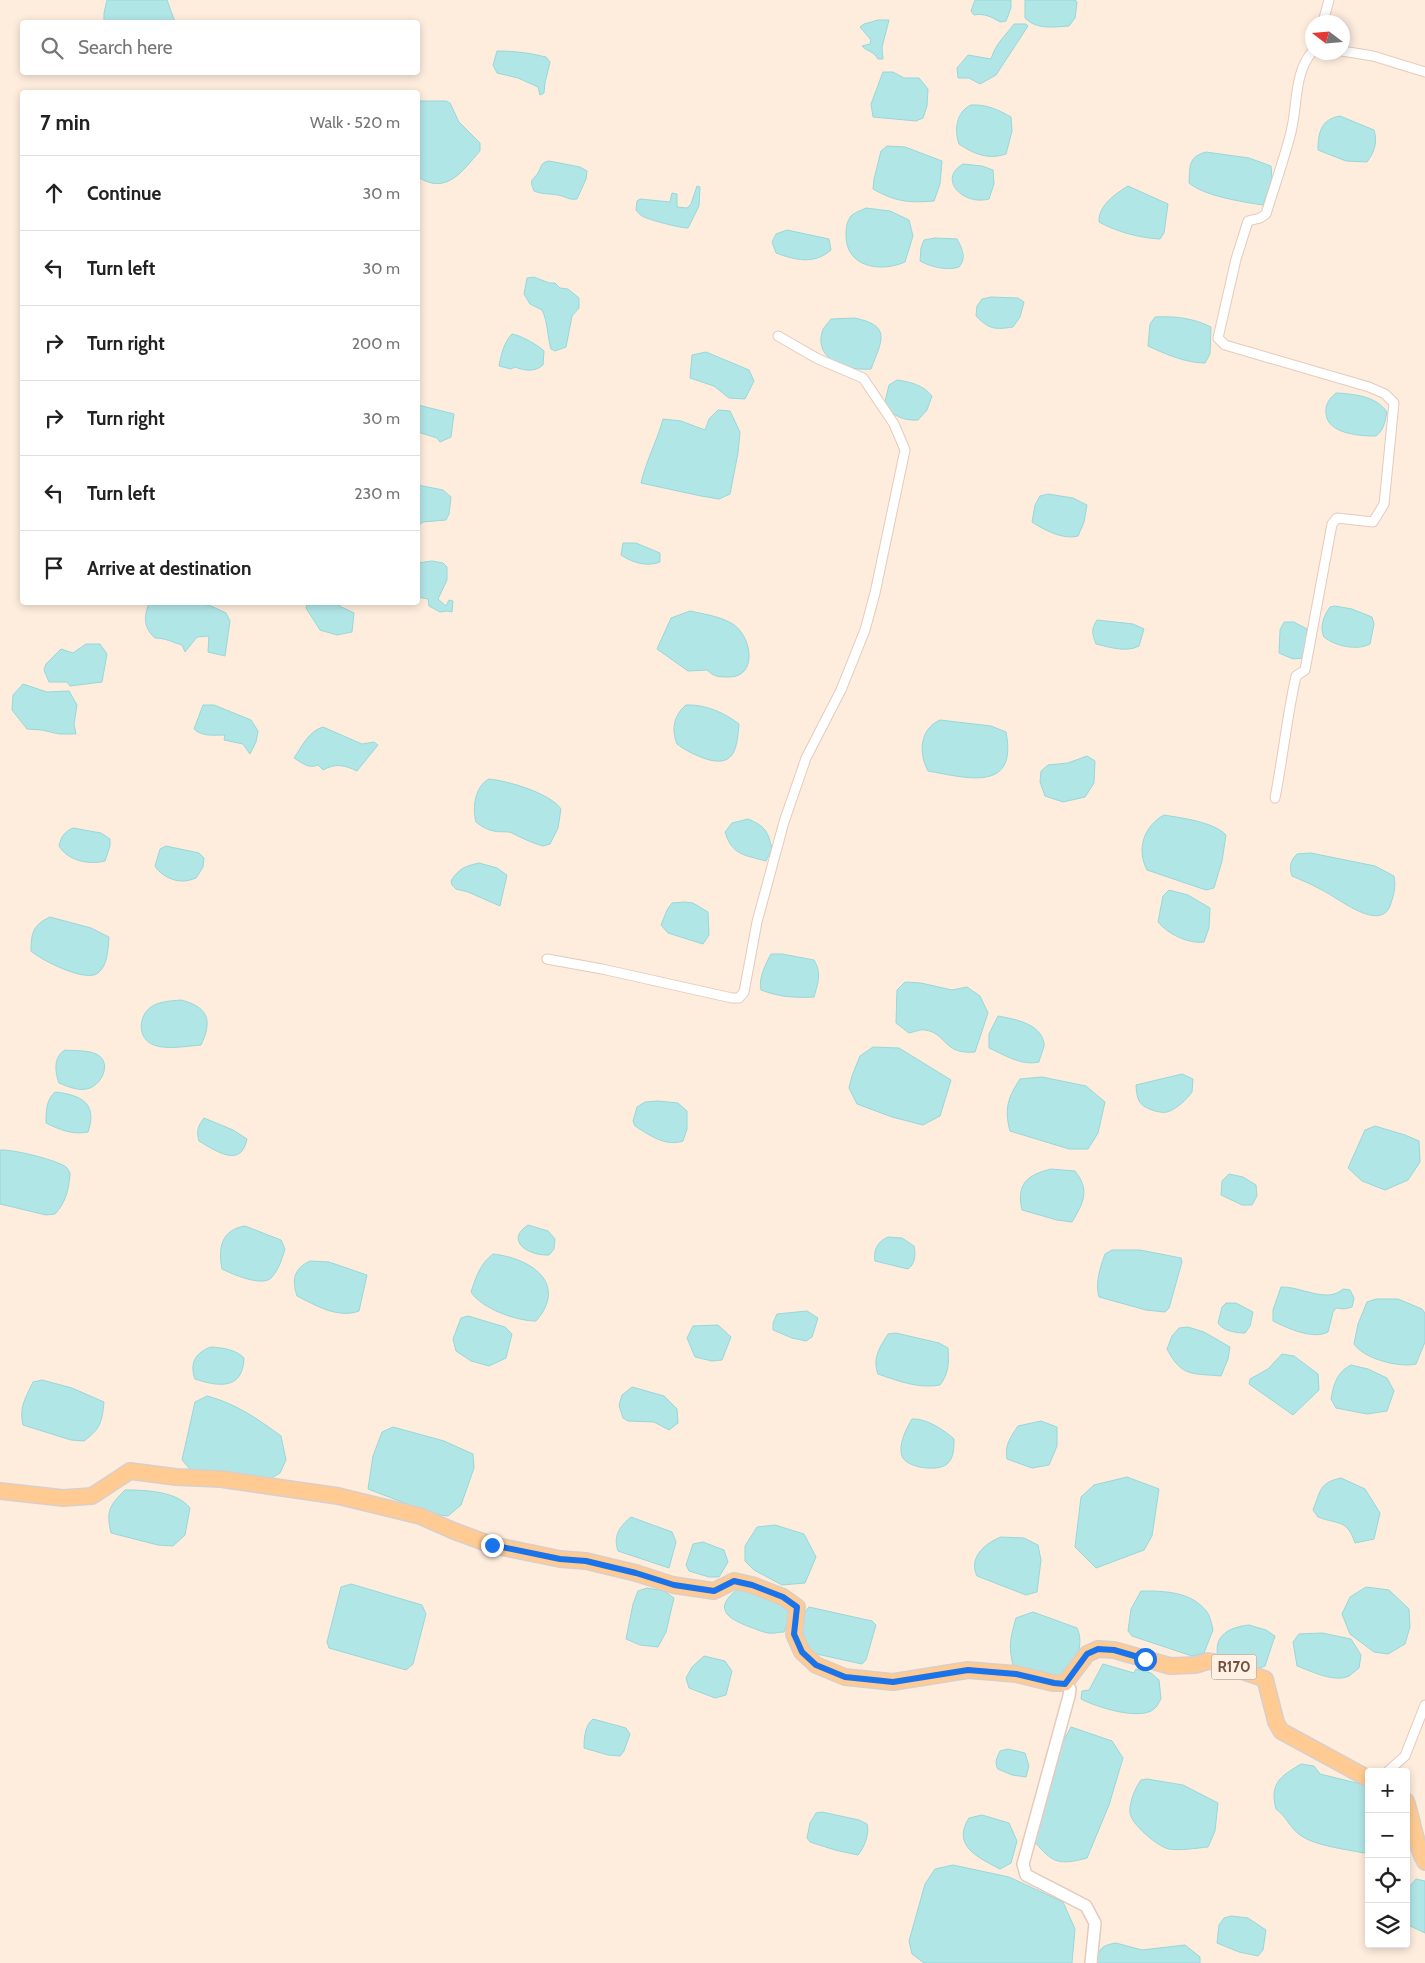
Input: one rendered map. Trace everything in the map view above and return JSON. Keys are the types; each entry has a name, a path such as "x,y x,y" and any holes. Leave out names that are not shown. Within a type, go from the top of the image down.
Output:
{"main road":[{"path":"0,1491 63,1498 92,1496 130,1471 222,1480 338,1496 420,1516 492,1545 560,1559 586,1561 636,1573 674,1585 714,1591 734,1581 752,1585 783,1597 797,1607 794,1634 802,1652 816,1665 845,1677 893,1682 968,1670 1016,1674 1065,1684"},
{"name":"R170","path":"1065,1684 1087,1654 1098,1649 1114,1650 1170,1666 1196,1665 1208,1662 1248,1672 1265,1679 1276,1722 1282,1731 1365,1777"},
{"path":"1410,1811 1419,1851 1425,1862"}],"street":[{"path":"1326,15 1329,0"},
{"path":"1350,52 1373,56 1425,72"},
{"path":"1275,798 1289,707 1296,676 1305,670 1332,524 1337,518 1373,522 1381,511 1384,504 1394,403 1384,394 1370,388 1225,345 1218,338 1236,259 1248,221 1260,218 1266,214 1291,134 1300,77 1307,60"},
{"path":"547,959 602,969 732,998 739,998 744,992 759,912 784,822 806,758 841,690 866,630 905,450 894,424 863,378 818,359 778,336"},
{"path":"1065,1684 1070,1689 1069,1696 1023,1864 1026,1875 1086,1906 1095,1923 1091,1963"},
{"path":"1392,1768 1405,1756 1425,1705"}],"water":[{"path":"107,0 167,0 174,20 104,20"},
{"path":"975,0 1011,0 1011,8 1006,21 1000,22 988,16 974,15 971,11"},
{"path":"1025,0 1075,0 1077,2 1075,18 1069,26 1040,26 1025,18"},
{"path":"878,20 889,20 882,47 883,59 878,59 862,46 870,44 871,40 860,27"},
{"path":"1014,24 1026,24 1028,26 996,75 980,84 969,78 958,78 957,68 968,55 991,59 998,44"},
{"path":"497,51 522,52 546,57 550,62 544,93 540,95 538,87 518,78 497,73 493,65"},
{"path":"883,72 893,72 904,78 919,78 928,89 927,106 923,118 916,121 873,117 871,104"},
{"path":"420,101 446,101 450,103 459,122 480,143 480,151 461,173 454,178 438,184 420,178"},
{"path":"971,105 982,105 992,108 1011,117 1012,131 1006,154 999,156 981,155 959,144 957,127 959,117"},
{"path":"1340,116 1374,130 1375,147 1367,162 1346,161 1318,150 1322,128 1329,120"},
{"path":"887,146 905,147 942,161 940,184 934,201 903,201 873,189 881,151"},
{"path":"1206,152 1249,158 1271,166 1272,179 1263,205 1214,195 1204,192 1189,183 1191,163 1200,154"},
{"path":"549,161 580,167 587,171 586,179 577,199 534,191 532,180 543,164"},
{"path":"963,164 982,166 993,170 994,184 989,199 970,199 956,190 952,177"},
{"path":"697,186 700,187 699,206 688,228 651,220 641,216 636,210 637,201 640,199 670,202 672,193 677,194 677,207 687,208 691,204"},
{"path":"1128,186 1168,204 1164,233 1160,239 1129,234 1099,222 1099,216 1104,206"},
{"path":"866,208 890,211 909,220 913,236 905,262 885,267 875,267 858,260 851,254 847,245 848,222 852,215"},
{"path":"787,230 829,239 831,250 818,258 804,260 776,253 772,242 776,234"},
{"path":"935,238 957,239 962,249 963,257 959,267 950,269 939,268 920,261 924,240"},
{"path":"534,277 549,283 555,283 560,288 568,289 579,298 579,308 572,316 566,347 555,351 551,349 542,310 530,304 524,294 527,278"},
{"path":"991,297 1018,298 1024,302 1020,317 1013,327 992,328 976,316 977,306 982,299"},
{"path":"1155,317 1184,318 1211,327 1210,354 1205,363 1183,360 1148,346 1150,324"},
{"path":"855,318 875,325 881,336 881,342 871,369 844,366 828,357 823,350 821,342 822,332 831,319"},
{"path":"512,334 520,336 544,351 543,365 537,369 530,370 499,366 505,345"},
{"path":"706,352 749,370 754,381 745,399 729,398 714,386 690,378 692,355"},
{"path":"897,380 925,389 932,396 927,410 918,420 908,420 900,417 884,406 889,385"},
{"path":"1336,393 1364,397 1377,402 1387,412 1384,425 1379,434 1376,436 1354,434 1338,430 1332,426 1328,421 1326,407 1329,400"},
{"path":"420,406 454,414 451,437 440,442 437,438 420,433"},
{"path":"718,410 730,411 740,432 730,494 719,499 641,483 663,419 681,421 705,430 709,419"},
{"path":"420,485 443,490 451,497 449,514 446,520 423,522 420,524"},
{"path":"1048,494 1073,498 1087,505 1084,522 1078,536 1066,537 1048,531 1032,522 1035,505 1040,496"},
{"path":"623,543 636,543 660,553 660,562 645,564 626,558 621,555"},
{"path":"432,561 443,563 447,567 447,580 438,599 446,606 449,600 453,601 452,612 440,612 429,606 428,599 420,597 420,563"},
{"path":"148,605 206,605 226,613 230,621 225,656 208,652 209,636 197,637 185,652 182,645 165,639 155,638 148,630 146,613"},
{"path":"307,605 337,605 354,613 352,632 337,635 320,630 306,608"},
{"path":"1330,607 1352,609 1372,617 1374,624 1370,644 1359,647 1346,646 1334,643 1324,637 1322,626 1324,618"},
{"path":"690,611 721,619 731,623 738,629 744,636 749,654 748,663 744,671 738,675 728,677 717,676 707,670 688,671 657,649 671,618"},
{"path":"1097,620 1133,624 1144,629 1139,646 1123,649 1096,644 1093,632"},
{"path":"1284,622 1294,622 1307,629 1307,642 1303,658 1293,659 1279,653 1280,630"},
{"path":"86,644 100,644 107,654 102,682 70,686 67,682 49,682 44,670 46,664 61,649 73,653"},
{"path":"23,684 47,692 69,691 77,705 74,724 76,734 59,734 27,729 12,710 13,695"},
{"path":"203,705 214,705 251,720 258,731 256,742 250,754 243,744 224,740 225,735 204,734 194,729"},
{"path":"686,705 714,710 739,724 735,748 729,758 723,761 706,759 691,753 677,744 674,733 676,718"},
{"path":"940,720 991,726 1006,732 1008,751 1004,765 997,773 986,777 973,778 928,771 923,756 923,742 928,729"},
{"path":"323,727 362,744 374,742 378,745 357,771 340,766 332,766 323,770 318,765 309,766 294,758 310,735"},
{"path":"1087,756 1095,761 1094,783 1085,797 1063,802 1045,796 1040,782 1041,771 1048,765 1068,763"},
{"path":"489,779 517,785 538,793 556,803 561,809 558,828 550,844 539,845 512,833 489,830 476,822 474,810 476,798 480,787"},
{"path":"1164,815 1206,824 1226,835 1222,861 1214,888 1206,890 1147,870 1142,854 1144,839 1151,825"},
{"path":"748,819 758,824 767,833 772,849 766,861 740,853 735,850 728,840 725,832 732,823"},
{"path":"73,828 101,833 110,839 110,846 105,861 79,861 63,851 59,846 63,835"},
{"path":"166,846 199,853 204,858 203,867 196,878 180,881 164,875 157,869 155,866 160,849"},
{"path":"1311,853 1375,866 1394,876 1395,884 1390,906 1384,913 1377,916 1367,914 1292,876 1291,864 1297,854"},
{"path":"479,863 497,868 507,875 500,906 468,892 456,889 452,885 451,881 460,870"},
{"path":"1169,890 1188,895 1210,908 1209,928 1204,942 1185,940 1167,930 1158,922 1163,896"},
{"path":"672,903 693,903 708,912 709,935 703,944 668,933 661,925"},
{"path":"50,917 91,928 109,937 106,961 98,973 84,975 74,973 53,965 31,951 34,930 40,923"},
{"path":"771,954 782,954 814,960 819,974 814,997 787,996 761,990 762,976"},
{"path":"905,982 921,983 952,990 967,987 980,996 988,1013 975,1052 957,1050 932,1032 919,1030 909,1033 896,1023 897,990"},
{"path":"181,1000 197,1006 206,1016 207,1028 201,1045 165,1047 148,1042 142,1033 141,1027 147,1011 158,1004"},
{"path":"998,1016 1026,1023 1042,1036 1044,1045 1039,1062 1019,1061 989,1048 989,1034"},
{"path":"873,1047 899,1048 951,1080 940,1116 923,1125 892,1117 857,1104 849,1088 852,1076 860,1056"},
{"path":"65,1050 89,1052 101,1057 105,1067 99,1082 86,1089 78,1089 59,1083 56,1065 58,1057"},
{"path":"1182,1074 1193,1079 1192,1092 1185,1101 1166,1112 1158,1112 1142,1105 1137,1095 1136,1085"},
{"path":"1042,1077 1086,1086 1105,1102 1098,1133 1088,1149 1069,1149 1010,1131 1007,1116 1008,1104 1020,1079"},
{"path":"55,1092 73,1095 85,1102 91,1114 88,1132 77,1133 67,1131 46,1123 48,1102"},
{"path":"645,1102 678,1103 687,1111 687,1129 683,1141 664,1141 635,1126 633,1121 637,1107"},
{"path":"204,1118 233,1130 247,1139 244,1148 239,1153 227,1155 199,1141 198,1129"},
{"path":"1375,1126 1419,1141 1420,1162 1408,1180 1385,1190 1362,1181 1348,1168 1365,1130"},
{"path":"0,1150 14,1151 54,1161 67,1168 70,1173 68,1190 62,1205 55,1214 46,1215 0,1204"},
{"path":"1051,1169 1075,1171 1083,1184 1084,1196 1072,1222 1057,1220 1022,1210 1021,1193 1025,1182 1036,1174"},
{"path":"1229,1174 1243,1177 1256,1185 1257,1196 1252,1205 1242,1205 1221,1195 1222,1181"},
{"path":"528,1225 548,1231 555,1239 554,1249 549,1255 541,1255 527,1250 519,1242 518,1237 521,1231"},
{"path":"245,1226 281,1240 285,1249 276,1271 267,1280 247,1279 222,1269 221,1247 223,1241 231,1231"},
{"path":"888,1237 902,1238 914,1246 914,1259 908,1269 875,1261 877,1246"},
{"path":"1112,1250 1140,1250 1181,1258 1182,1262 1169,1308 1165,1312 1146,1310 1099,1297 1098,1281 1100,1270 1105,1254"},
{"path":"493,1254 507,1256 532,1267 547,1284 548,1295 545,1307 536,1321 519,1319 491,1309 471,1292 482,1266"},
{"path":"310,1261 329,1262 367,1275 359,1311 351,1313 335,1312 319,1307 297,1296 295,1276 304,1264"},
{"path":"1281,1287 1321,1295 1337,1293 1343,1289 1350,1290 1354,1298 1352,1307 1336,1308 1333,1312 1328,1332 1315,1335 1308,1334 1273,1321 1273,1310"},
{"path":"1376,1299 1398,1299 1422,1309 1425,1313 1425,1342 1416,1364 1401,1365 1383,1361 1366,1354 1354,1344 1358,1324 1367,1302"},
{"path":"1226,1303 1236,1303 1253,1312 1250,1326 1245,1333 1226,1330 1218,1323 1222,1307"},
{"path":"807,1311 818,1318 812,1337 806,1341 792,1338 773,1330 773,1323 777,1314"},
{"path":"468,1316 505,1327 512,1334 506,1358 489,1366 471,1361 456,1351 453,1339 461,1318"},
{"path":"718,1325 731,1337 722,1360 712,1361 695,1357 687,1338 693,1326"},
{"path":"1188,1327 1204,1332 1230,1347 1228,1359 1221,1376 1189,1372 1178,1365 1172,1358 1167,1349 1172,1336 1179,1328"},
{"path":"896,1333 939,1343 948,1348 948,1368 940,1385 916,1385 878,1374 876,1358 880,1348 888,1334"},
{"path":"211,1347 233,1351 244,1358 243,1368 234,1381 228,1384 213,1384 195,1379 193,1363 195,1359 201,1352"},
{"path":"1282,1354 1294,1356 1318,1374 1319,1390 1293,1415 1249,1384 1250,1379 1268,1369"},
{"path":"1351,1365 1368,1369 1387,1378 1394,1391 1387,1411 1367,1414 1336,1408 1331,1399 1335,1384 1339,1375"},
{"path":"42,1380 72,1388 104,1402 99,1425 94,1433 84,1441 71,1440 23,1425 22,1408 25,1398 33,1382"},
{"path":"632,1387 664,1396 677,1409 678,1423 669,1430 654,1422 628,1421 623,1418 619,1405 622,1395"},
{"path":"207,1396 237,1407 281,1436 286,1460 280,1473 268,1480 200,1474 190,1469 182,1460 195,1402"},
{"path":"912,1419 923,1420 940,1428 954,1439 954,1449 947,1464 937,1468 923,1468 905,1460 902,1456 901,1447 905,1432"},
{"path":"1041,1421 1057,1427 1057,1446 1049,1465 1032,1468 1007,1459 1007,1445 1018,1426"},
{"path":"393,1427 444,1441 473,1454 474,1468 461,1505 448,1516 433,1514 368,1489 373,1456 382,1432"},
{"path":"1127,1477 1159,1489 1152,1536 1144,1550 1096,1568 1075,1547 1081,1497 1094,1485"},
{"path":"1341,1478 1365,1489 1380,1513 1374,1539 1355,1543 1345,1526 1318,1517 1313,1510 1322,1488 1328,1482"},
{"path":"125,1490 160,1493 184,1502 190,1508 185,1535 173,1546 158,1545 111,1533 110,1509 115,1500"},
{"path":"631,1517 672,1532 676,1542 669,1568 618,1551 616,1541 618,1532"},
{"path":"775,1525 804,1534 816,1557 805,1583 782,1585 754,1570 745,1561 745,1546 757,1527"},
{"path":"1001,1537 1024,1538 1038,1545 1041,1560 1037,1592 1026,1595 977,1576 975,1569 976,1557 989,1543"},
{"path":"703,1542 724,1550 728,1562 719,1577 709,1577 689,1571 686,1565 693,1544"},
{"path":"351,1584 422,1605 426,1614 413,1664 406,1670 329,1648 327,1642 341,1587"},
{"path":"1366,1587 1389,1590 1409,1609 1410,1627 1405,1644 1388,1654 1374,1652 1350,1634 1342,1614 1350,1597"},
{"path":"647,1588 664,1591 674,1598 666,1632 658,1647 640,1645 626,1639 633,1604 638,1591"},
{"path":"738,1589 783,1601 791,1614 784,1632 764,1632 742,1624 729,1616 724,1607 730,1596"},
{"path":"1141,1591 1177,1594 1185,1596 1201,1605 1208,1614 1213,1630 1204,1653 1192,1656 1132,1636 1128,1631 1131,1609"},
{"path":"809,1607 872,1621 876,1625 866,1660 862,1664 812,1653 803,1641 800,1631 803,1618"},
{"path":"1033,1612 1077,1628 1079,1633 1080,1643 1074,1663 1058,1678 1014,1669 1010,1643 1016,1618"},
{"path":"1249,1625 1266,1630 1275,1636 1265,1666 1247,1668 1218,1657 1218,1643 1224,1634 1235,1628"},
{"path":"1322,1633 1351,1639 1361,1655 1359,1668 1349,1676 1337,1678 1297,1666 1293,1642 1299,1634"},
{"path":"704,1656 725,1661 732,1671 726,1695 715,1698 689,1688 686,1678 692,1667"},
{"path":"1103,1664 1134,1673 1136,1669 1151,1673 1159,1680 1161,1699 1156,1707 1139,1714 1129,1713 1107,1709 1081,1699 1082,1691 1089,1690"},
{"path":"593,1719 626,1728 630,1734 624,1751 620,1756 608,1755 584,1748 587,1728"},
{"path":"1071,1727 1112,1741 1123,1758 1109,1805 1087,1858 1063,1862 1052,1859 1035,1842 1058,1751"},
{"path":"1008,1749 1025,1753 1029,1766 1026,1777 1012,1775 998,1769 996,1762 1000,1751"},
{"path":"1301,1764 1314,1766 1320,1774 1365,1785 1365,1852 1330,1847 1306,1839 1296,1832 1276,1809 1274,1800 1278,1781"},
{"path":"1147,1779 1183,1785 1218,1803 1215,1831 1208,1847 1183,1850 1169,1849 1158,1844 1140,1829 1132,1818 1130,1805 1139,1783 1141,1780"},
{"path":"822,1812 859,1820 867,1824 866,1840 858,1855 810,1842 807,1838 810,1823 816,1813"},
{"path":"982,1815 1009,1823 1017,1841 1011,1863 1000,1869 976,1855 965,1844 964,1828 969,1818"},
{"path":"953,1865 1009,1877 1063,1902 1075,1929 1072,1963 924,1963 912,1954 909,1941 925,1884 935,1869"},
{"path":"1416,1879 1425,1881 1425,1933 1410,1926 1410,1886"},
{"path":"1231,1916 1248,1918 1266,1930 1263,1950 1258,1956 1239,1952 1217,1943 1219,1925 1224,1918"},
{"path":"1116,1943 1142,1950 1185,1945 1200,1957 1200,1963 1096,1963 1102,1948"}],"route":[{"path":"492,1545 560,1559 586,1561 636,1573 674,1585 714,1591 734,1581 752,1585 783,1597 797,1607 794,1634 802,1652 816,1665 845,1677 893,1682 968,1670 1016,1674 1065,1684 1087,1654 1098,1649 1114,1650 1145,1659"}]}
